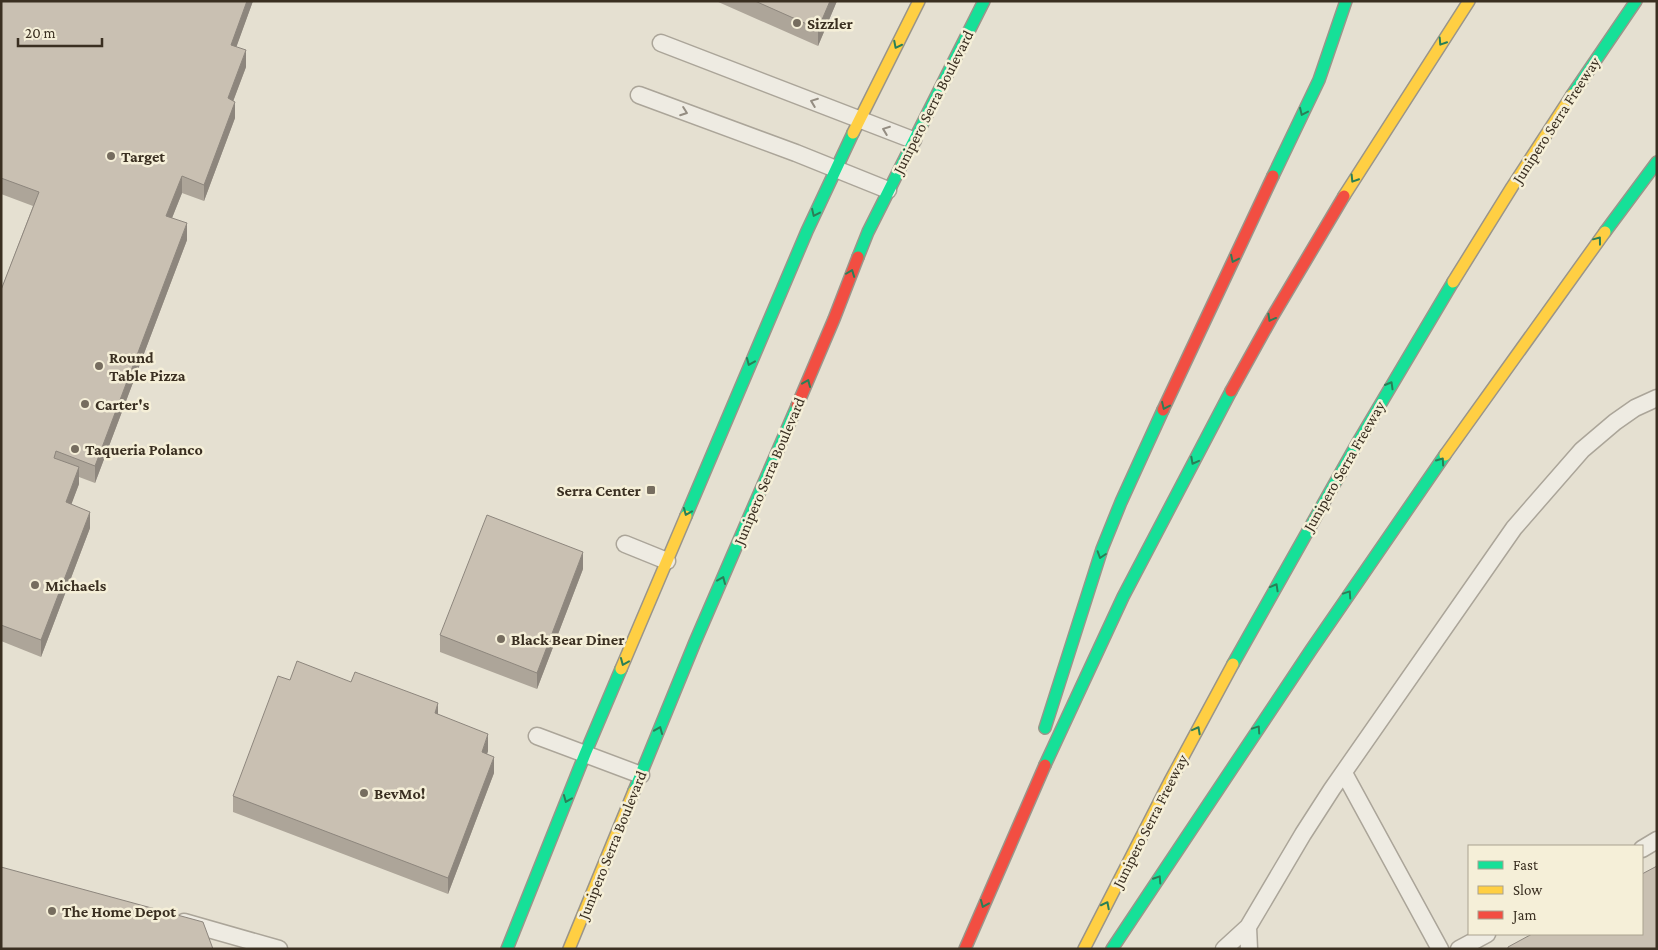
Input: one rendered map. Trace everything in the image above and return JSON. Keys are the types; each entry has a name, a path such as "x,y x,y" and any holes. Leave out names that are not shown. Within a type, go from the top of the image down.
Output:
{"main road":[{"path":"507,949 585,754 773,309 836,169 919,1"},
{"name":"Junipero Serra Boulevard","path":"569,949 695,642 834,319 858,254 888,190 984,1"},
{"path":"1319,80 1346,1"},
{"path":"965,949 1050,753 1102,641 1219,413 1282,300 1349,188 1469,1"},
{"name":"Junipero Serra Freeway","path":"1084,949 1216,695 1279,579 1392,383 1525,166 1593,62 1636,1"},
{"path":"1042,738 1102,549 1121,502 1208,312 1319,80 1347,32"},
{"path":"1112,949 1305,656 1388,535 1569,279 1657,162"},
{"path":"1003,860 1036,756"}],"lane":[{"path":"661,43 913,140"},
{"path":"639,94 888,190"},
{"path":"1224,949 1248,927 1303,834 1514,528 1582,450 1635,408 1657,398"},
{"path":"625,544 667,561"},
{"path":"537,736 641,775"},
{"path":"1344,773 1440,949"},
{"path":"1643,848 1657,840"},
{"path":"174,919 279,949"},
{"path":"1248,927 1249,949"},
{"path":"1459,949 1485,935"}],"building":[{"path":"1,1 247,1 231,45 246,50 228,98 235,102 204,185 182,176 166,216 187,223 95,466 56,451 54,458 79,467 66,502 90,512 41,640 1,625 1,290 39,192 1,178"},
{"path":"755,1 830,1 818,29"},
{"path":"487,515 583,552 537,673 440,635"},
{"name":"BevMo!","path":"297,661 351,682 355,672 438,703 435,713 488,734 482,752 494,757 448,878 233,796 278,676 290,680"},
{"path":"1657,866 1657,949 1508,949 1508,947 1530,935 1643,935 1643,873"},
{"name":"The Home Depot","path":"1,867 203,922 213,949 1,949"}],"traffic: fast":[{"path":"858,257 868,232 984,1"},
{"path":"1273,176 1319,80 1346,1"},
{"path":"1572,95 1636,1"},
{"path":"686,516 807,231 853,133"},
{"path":"1605,232 1657,162"},
{"path":"1233,664 1358,442 1453,282"},
{"path":"1045,765 1123,597 1231,391"},
{"path":"634,791 695,642 797,406"},
{"path":"1045,728 1102,549 1163,410"},
{"path":"1112,949 1311,650 1445,455"},
{"path":"507,949 621,669"}],"traffic: slow":[{"path":"853,133 919,1"},
{"path":"1344,196 1469,1"},
{"path":"1453,282 1572,95"},
{"path":"1445,455 1605,232"},
{"path":"621,669 686,516"},
{"path":"1084,949 1170,781 1233,664"},
{"path":"569,949 634,791"}],"traffic: jam":[{"path":"1163,410 1273,176"},
{"path":"1231,391 1344,196"},
{"path":"797,406 858,257"},
{"path":"965,949 1045,765"}],"place":[{"name":"Sizzler","path":"797,23"},
{"name":"Target","path":"111,156"},
{"name":"Round Table Pizza","path":"99,366"},
{"name":"Carter's","path":"85,404"},
{"name":"Taqueria Polanco","path":"75,449"},
{"name":"Serra Center","path":"651,490"},
{"name":"Michaels","path":"35,585"},
{"name":"Black Bear Diner","path":"501,639"},
{"name":"BevMo!","path":"364,793"},
{"name":"The Home Depot","path":"52,911"}]}
